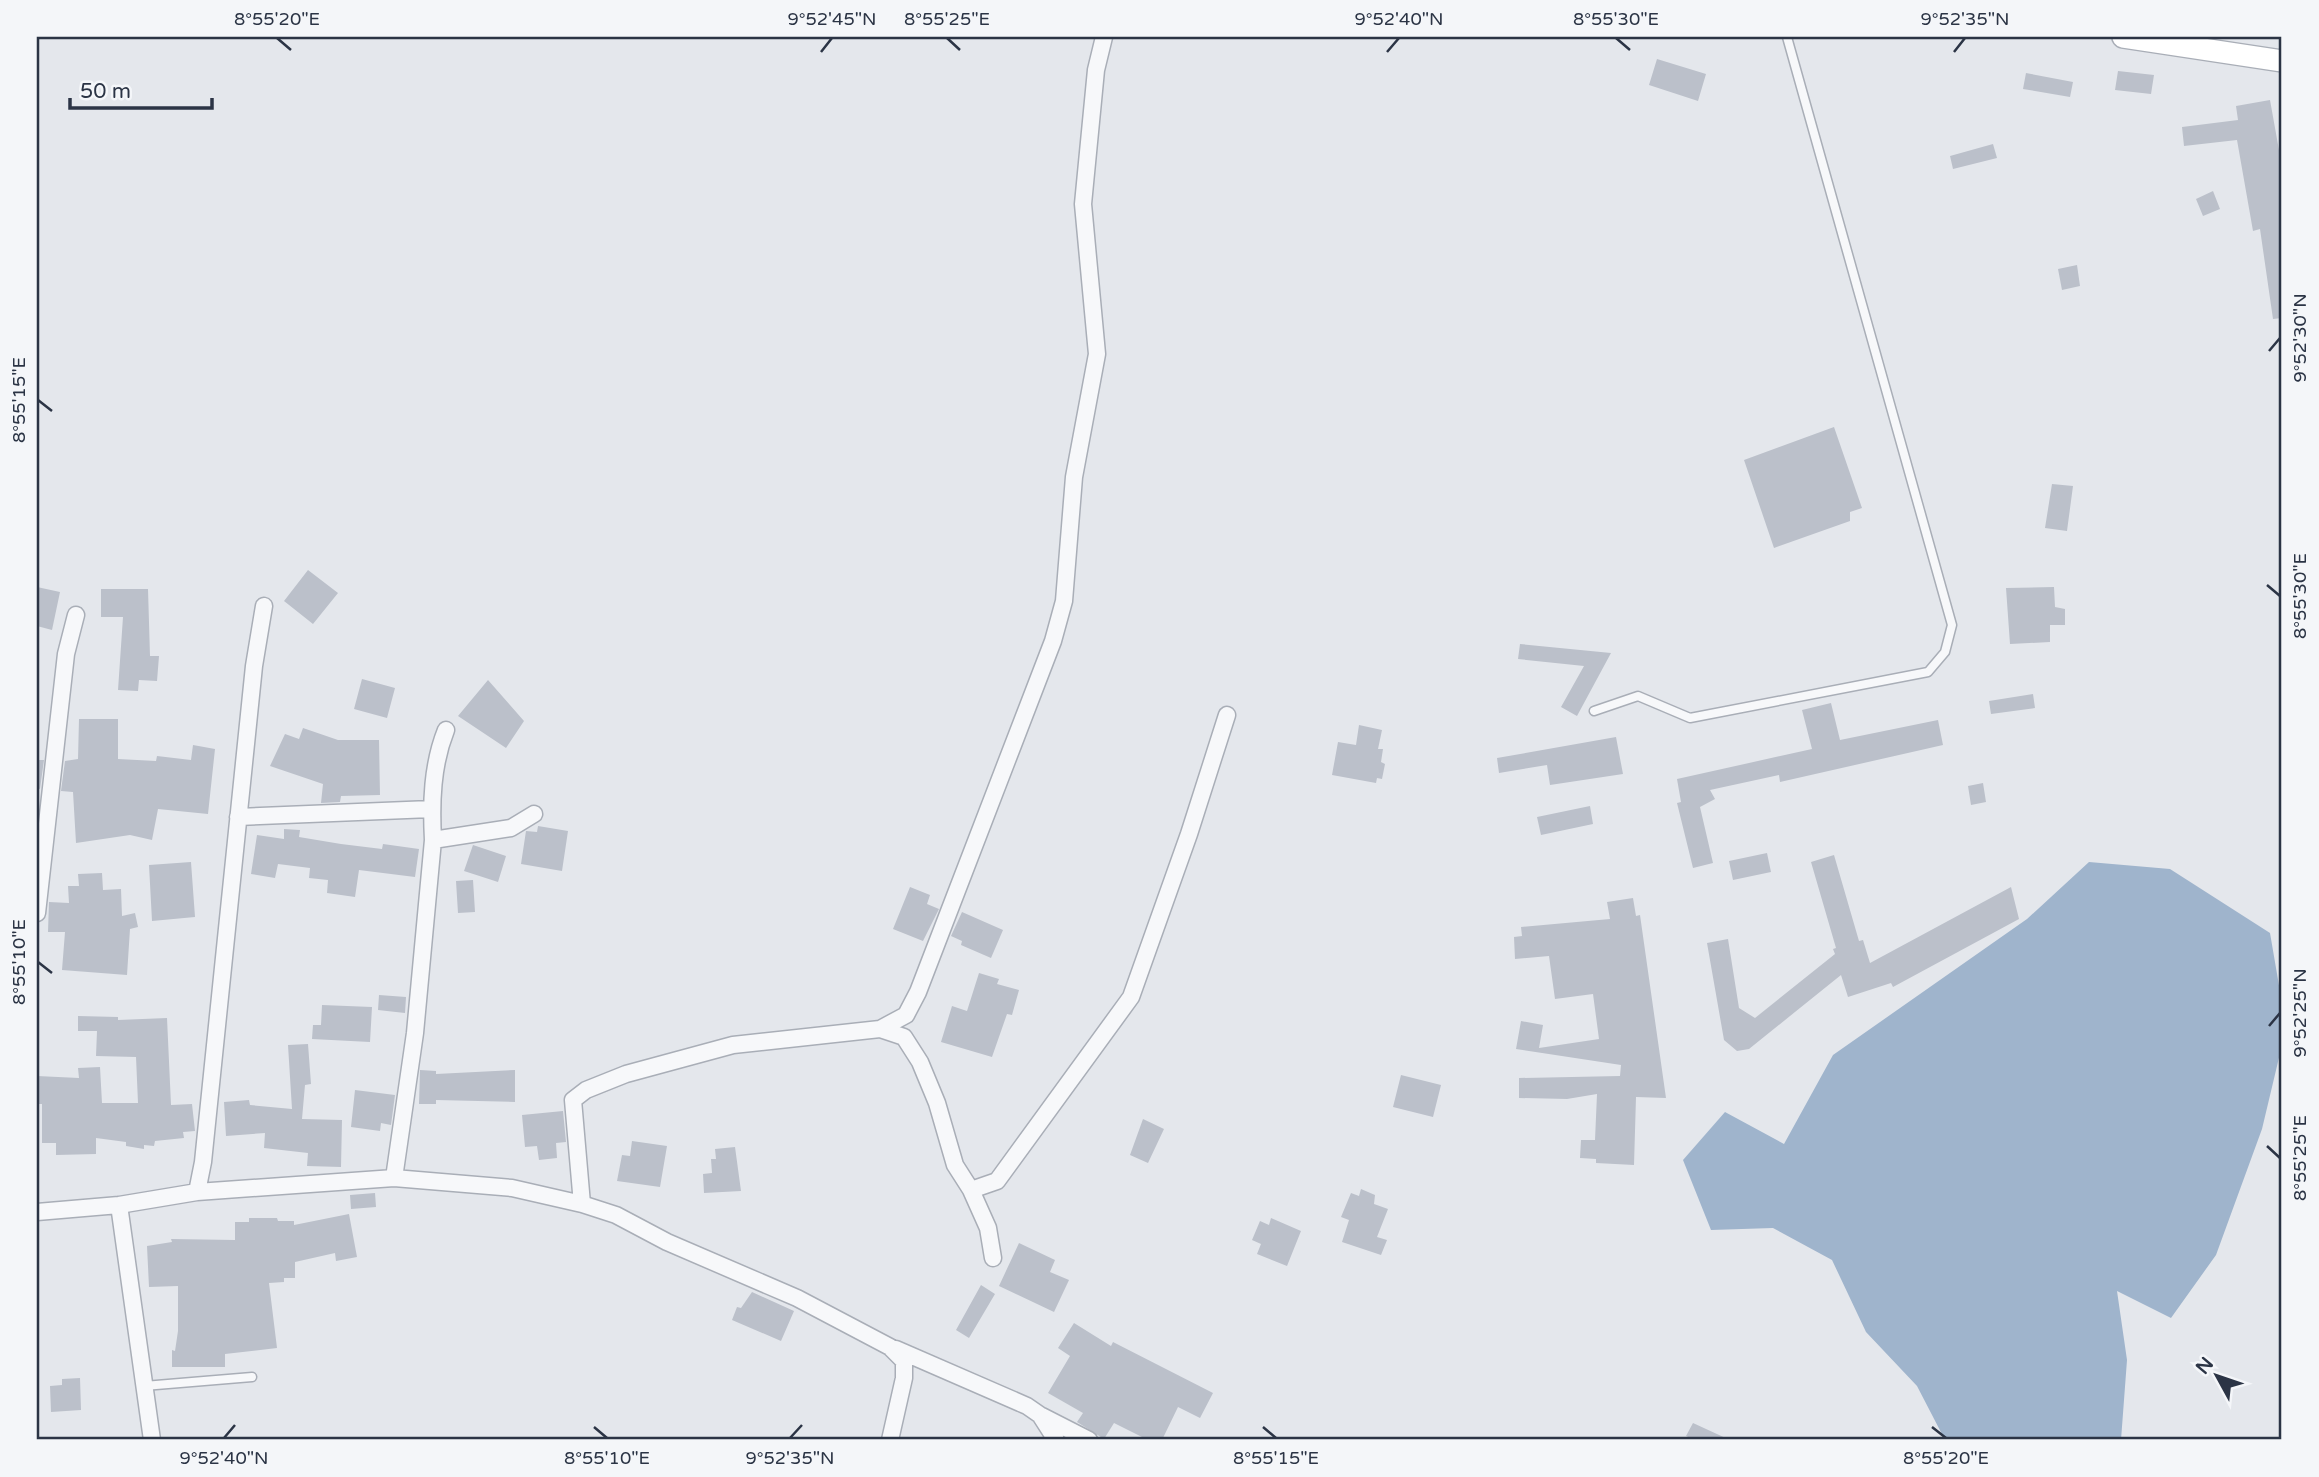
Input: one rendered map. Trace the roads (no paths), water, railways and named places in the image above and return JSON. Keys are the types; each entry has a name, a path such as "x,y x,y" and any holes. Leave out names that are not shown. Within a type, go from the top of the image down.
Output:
{"main road":[{"path":"2123,37 2282,61"}],"street":[{"path":"582,1203 573,1100 586,1090 626,1074 733,1045 880,1029 905,1015 918,992 1054,641 1064,601 1074,477 1097,354 1083,204 1096,70 1104,37"},
{"path":"197,1192 204,1162 254,666 264,606"},
{"path":"37,913 40,853 66,653 76,615"},
{"path":"971,1190 996,1181 1130,997 1189,834 1227,715"},
{"path":"394,1178 415,1033 433,840 431,809 437,751 446,730"},
{"path":"238,817 431,809"},
{"path":"433,840 512,828 534,814"},
{"path":"880,1029 904,1037 920,1062 937,1103 955,1166 971,1190 988,1228 993,1258"},
{"path":"37,1212 119,1205 197,1192 394,1178 512,1188 582,1203 616,1215 667,1242 797,1298 890,1347 1027,1406 1089,1440"},
{"path":"119,1205 152,1440"},
{"path":"890,1347 904,1361 904,1378 890,1440"},
{"path":"1040,1415 1056,1440"}],"lane":[{"path":"1594,711 1638,696 1690,718 1928,672 1945,652 1952,625 1787,37"},
{"path":"144,1386 252,1377"}],"water":[{"path":"2089,862 2170,869 2270,933 2282,1003 2282,1045 2262,1129 2216,1255 2171,1318 2117,1291 2127,1360 2121,1440 1945,1440 1917,1386 1866,1332 1832,1260 1773,1228 1711,1230 1683,1160 1725,1112 1784,1144 1833,1055 2027,919"}]}
